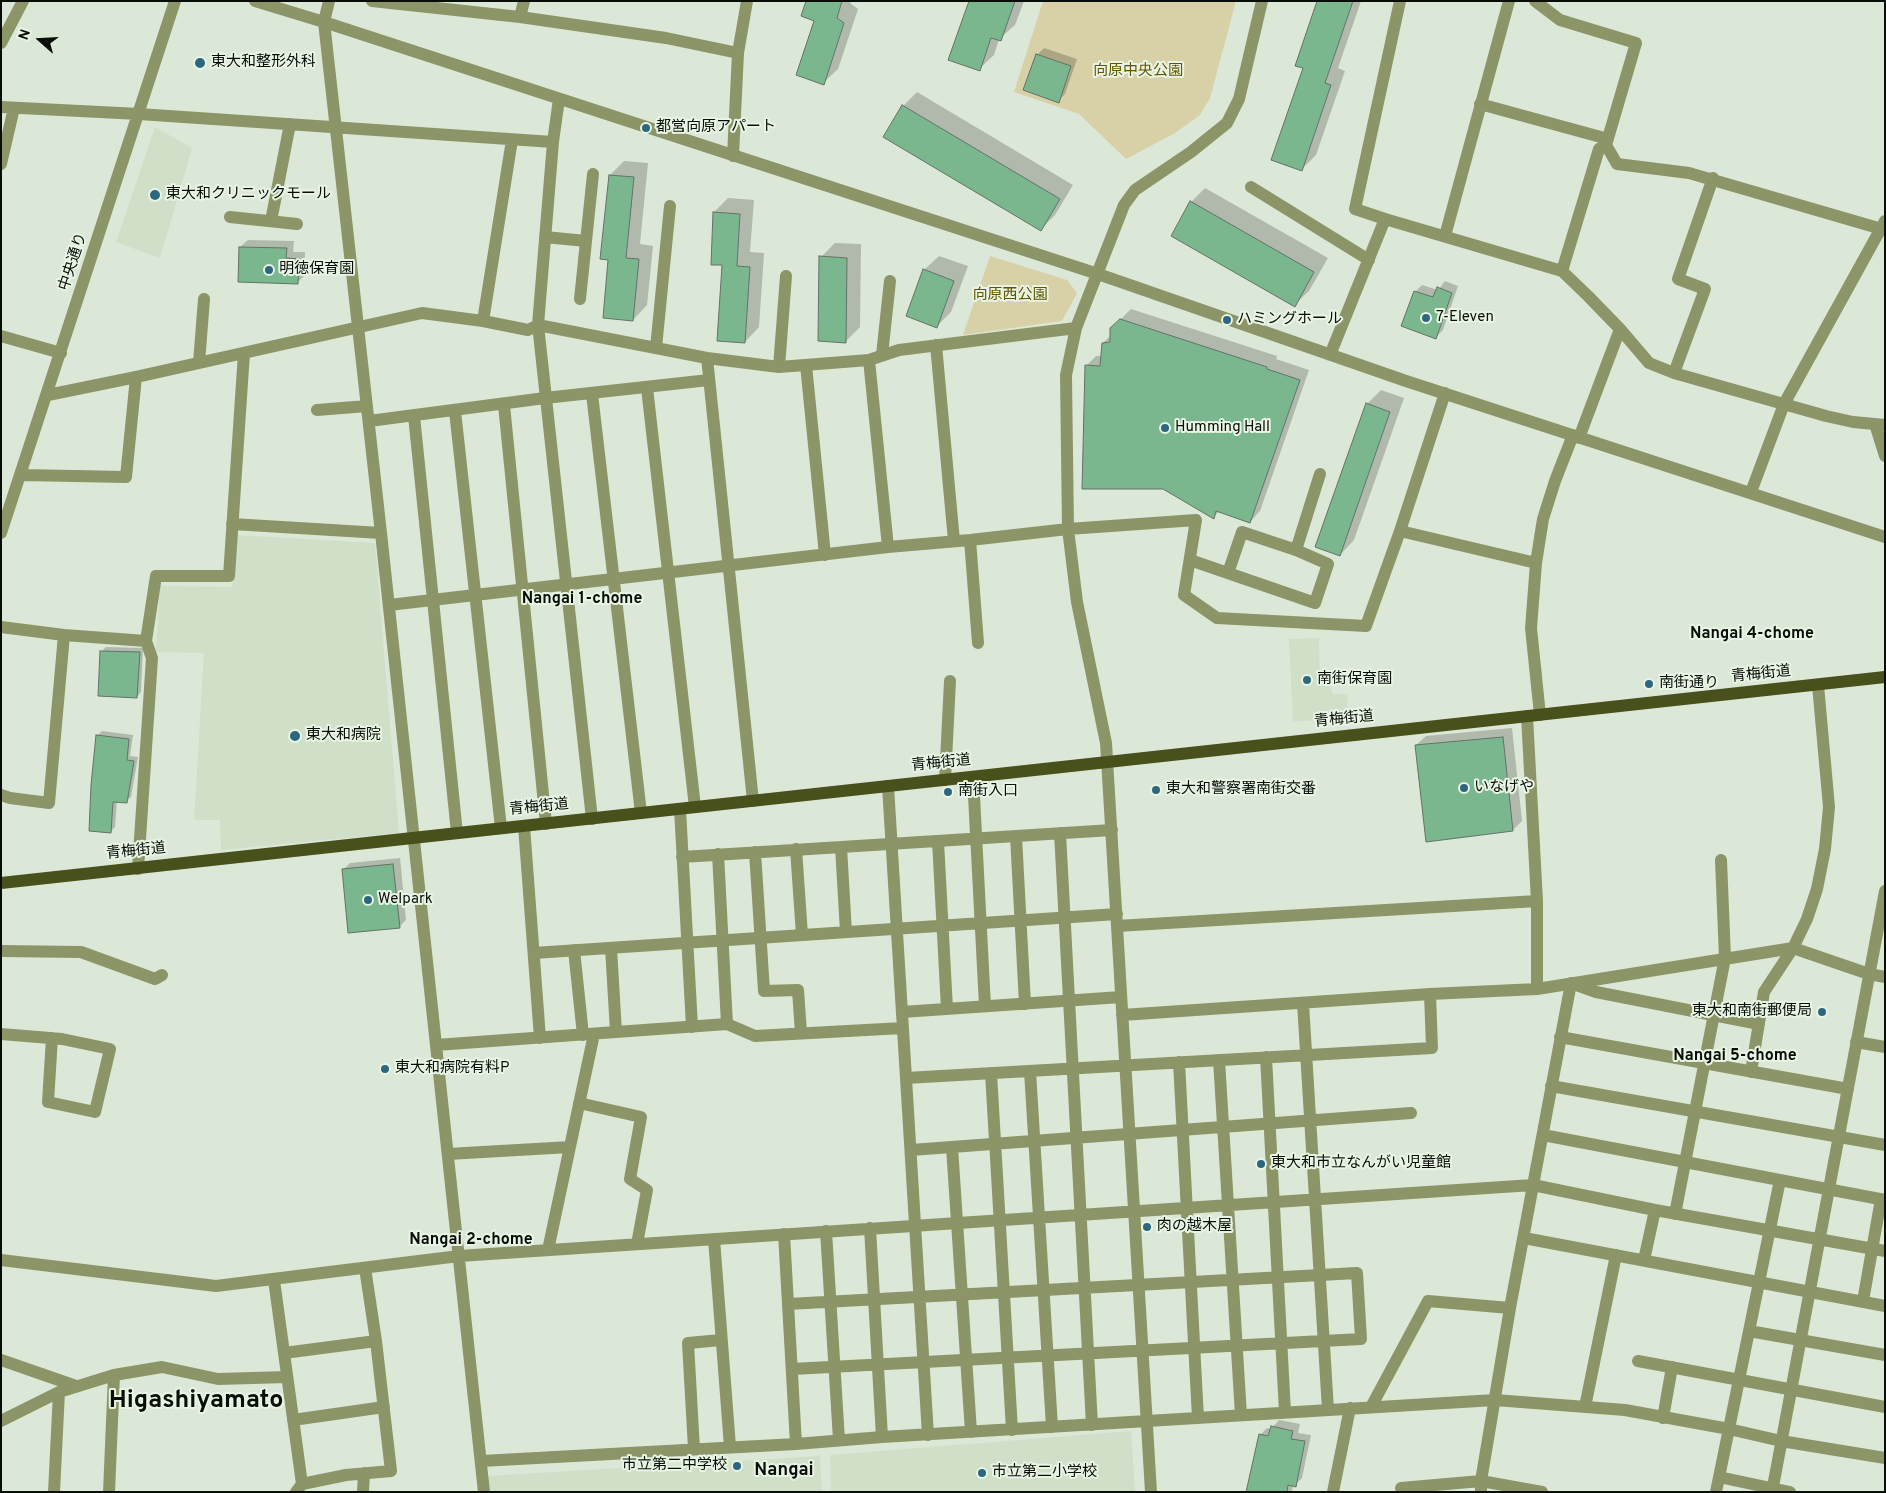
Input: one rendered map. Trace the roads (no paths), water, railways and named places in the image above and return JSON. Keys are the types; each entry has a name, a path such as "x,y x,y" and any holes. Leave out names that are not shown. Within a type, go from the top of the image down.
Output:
{"main road":[{"name":"青梅街道","path":"1,883 1885,678"}],"street":[{"path":"1,43 23,1"},
{"name":"中央通り","path":"1,533 4,515 21,475 48,395 175,1"},
{"path":"255,1 1098,274 1330,355 1885,537"},
{"path":"329,1 324,22 369,421 484,1492"},
{"path":"372,1 423,4 520,17 666,38 738,53"},
{"path":"520,17 524,1"},
{"path":"732,156 738,53 747,1"},
{"path":"1151,1492 1106,743 1077,602 1068,529 1066,375 1076,328 1124,205 1136,190 1192,152 1227,123 1239,100 1262,1"},
{"path":"1400,1 1355,209 1562,271 1620,329 1649,363 1674,373 1826,416 1880,425 1885,456"},
{"path":"1445,236 1509,1"},
{"path":"1535,1 1560,20 1636,43 1607,142 1599,149 1562,271"},
{"path":"559,99 553,142 538,325 592,819"},
{"path":"1480,104 1607,142 1617,164 1689,172 1883,227 1784,404 1751,492"},
{"path":"1,164 8,107 553,142"},
{"path":"272,221 290,124"},
{"path":"483,321 512,140"},
{"path":"580,299 592,174"},
{"path":"1674,373 1705,289 1678,279 1713,178"},
{"path":"1251,187 1369,260"},
{"path":"656,348 670,206"},
{"path":"230,217 297,224"},
{"path":"1330,355 1386,219"},
{"path":"545,236 586,241"},
{"path":"779,367 786,276"},
{"path":"882,356 890,281"},
{"path":"199,363 204,298"},
{"path":"48,395 422,313 483,321 528,330 538,325 707,358 779,367 869,360 899,350 1076,328"},
{"path":"1537,989 1534,716 1531,628 1536,563 1546,510 1554,481 1576,436 1620,329"},
{"path":"1,336 61,353"},
{"path":"936,345 954,541"},
{"path":"138,869 152,658 146,641 156,576 228,576 244,353"},
{"path":"707,358 753,801"},
{"path":"869,360 888,547"},
{"path":"806,365 825,555"},
{"path":"21,475 126,477 136,377"},
{"path":"369,421 504,405 545,398 709,380"},
{"path":"647,388 667,573 696,807"},
{"path":"389,605 888,547 1068,529 1196,520 1184,595 1217,618 1366,626 1400,531 1445,393"},
{"path":"592,394 641,813"},
{"path":"504,405 546,824"},
{"path":"317,410 367,406"},
{"path":"455,411 501,828"},
{"path":"414,416 457,833"},
{"path":"1296,550 1320,474"},
{"path":"232,524 381,533"},
{"path":"1400,531 1536,563"},
{"path":"1190,560 1228,573 1315,602 1328,564 1296,550 1242,532 1228,573"},
{"path":"970,540 978,643"},
{"path":"1,627 64,635 146,641"},
{"path":"1,795 10,798 49,802 64,635"},
{"path":"945,780 950,681"},
{"path":"1751,1072 1764,992 1793,948 1807,919 1817,889 1825,849 1829,807 1818,685"},
{"path":"973,777 985,1006"},
{"path":"888,786 928,1434"},
{"path":"680,809 692,1027"},
{"path":"524,826 540,1038"},
{"path":"682,856 1112,830"},
{"path":"1060,833 1092,1425"},
{"path":"1016,836 1025,1004"},
{"path":"938,841 947,1009"},
{"path":"841,847 846,932"},
{"path":"796,850 802,935"},
{"path":"755,852 764,991 798,990 801,1033"},
{"path":"718,854 726,1024"},
{"path":"1675,1214 1725,958 1721,860"},
{"path":"1772,1490 1885,891"},
{"path":"534,953 1065,917 1117,920 1537,901"},
{"path":"611,948 616,1032"},
{"path":"1122,1015 1430,994 1537,989 1793,948 1869,974 1885,977"},
{"path":"548,1250 580,1104 589,1034 574,950"},
{"path":"1,951 82,952 155,979 162,975"},
{"path":"1571,983 1596,992 1759,1024"},
{"path":"1481,1487 1510,1308 1571,983"},
{"path":"906,1078 1432,1048 1430,994"},
{"path":"902,1012 1121,998"},
{"path":"1303,1003 1328,1410"},
{"path":"436,1045 726,1024 755,1036 903,1028"},
{"path":"1,1034 52,1038 110,1049 95,1112 48,1102 52,1038"},
{"path":"1560,1036 1848,1089"},
{"path":"1856,1042 1885,1047"},
{"path":"1266,1057 1285,1412"},
{"path":"1219,1060 1241,1415"},
{"path":"1179,1062 1198,1418"},
{"path":"1030,1071 1052,1427"},
{"path":"991,1073 1012,1430"},
{"path":"1551,1086 1885,1145"},
{"path":"580,1104 641,1117 630,1179 647,1190 637,1244"},
{"path":"910,1150 1411,1113"},
{"path":"1543,1135 1883,1199 1863,1301"},
{"path":"448,1154 570,1147"},
{"path":"952,1147 971,1432"},
{"path":"1716,1492 1780,1180"},
{"path":"1,1260 216,1286 459,1256 1533,1185 1675,1214 1885,1252"},
{"path":"1644,1260 1655,1210"},
{"path":"870,1228 882,1437"},
{"path":"826,1231 839,1440"},
{"path":"784,1234 796,1444"},
{"path":"1524,1238 1885,1306"},
{"path":"714,1239 730,1447"},
{"path":"1586,1407 1616,1255"},
{"path":"274,1280 293,1420 299,1488 364,1473 391,1470 376,1341 365,1268"},
{"path":"788,1304 1357,1273 1361,1339 792,1369"},
{"path":"1371,1407 1428,1301 1510,1308"},
{"path":"1749,1331 1885,1355"},
{"path":"694,1449 688,1343 721,1340"},
{"path":"284,1353 376,1341"},
{"path":"1,1360 76,1386"},
{"path":"1638,1360 1885,1407"},
{"path":"1663,1418 1672,1367"},
{"path":"1,1421 59,1392 114,1375 162,1368 218,1379 287,1377"},
{"path":"109,1492 114,1375"},
{"path":"54,1492 59,1392"},
{"path":"481,1461 796,1444 928,1434 1495,1400 1625,1410 1729,1429 1781,1441 1885,1458"},
{"path":"293,1420 384,1407"},
{"path":"1332,1492 1350,1408"},
{"path":"363,1492 364,1473"},
{"path":"1719,1477 1772,1490 1790,1492"},
{"path":"1401,1488 1481,1487 1542,1492"}],"place":[{"name":"東大和整形外科","path":"200,63"},
{"name":"都営向原アパート","path":"646,128"},
{"name":"東大和クリニックモール","path":"155,195"},
{"name":"明徳保育園","path":"269,270"},
{"name":"7-Eleven","path":"1426,318"},
{"name":"ハミングホール","path":"1227,320"},
{"name":"Humming Hall","path":"1165,428"},
{"name":"南街保育園","path":"1307,680"},
{"name":"南街通り","path":"1649,684"},
{"name":"東大和病院","path":"295,736"},
{"name":"いなげや","path":"1464,788"},
{"name":"東大和警察署南街交番","path":"1156,790"},
{"name":"南街入口","path":"948,792"},
{"name":"Welpark","path":"368,900"},
{"name":"東大和南街郵便局","path":"1822,1012"},
{"name":"東大和病院有料P","path":"385,1069"},
{"name":"東大和市立なんがい児童館","path":"1261,1164"},
{"name":"肉の越木屋","path":"1147,1227"},
{"name":"市立第二中学校","path":"737,1466"},
{"name":"市立第二小学校","path":"982,1473"}],"district":[{"name":"Nangai 1-chome","path":"582,600"},
{"name":"Nangai 4-chome","path":"1752,635"},
{"name":"Nangai 5-chome","path":"1735,1057"},
{"name":"Nangai 2-chome","path":"471,1241"},
{"name":"Higashiyamato","path":"196,1402"},
{"name":"Nangai","path":"784,1471"}],"park label":[{"name":"向原中央公園","path":"1138,72"},
{"name":"向原西公園","path":"1010,296"}]}
